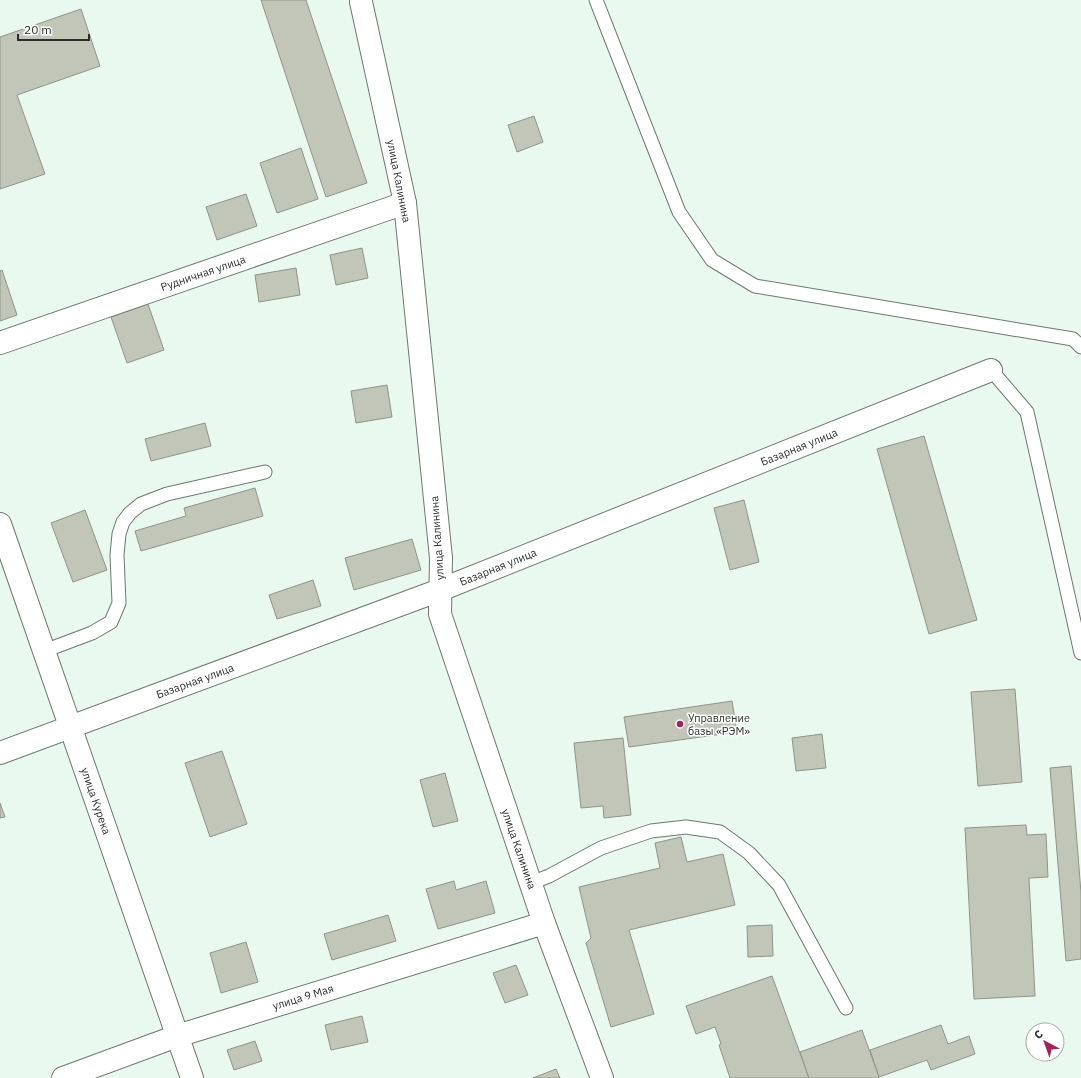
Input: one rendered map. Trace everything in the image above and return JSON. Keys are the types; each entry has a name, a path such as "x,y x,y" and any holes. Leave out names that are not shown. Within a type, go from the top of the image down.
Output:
{"street":[{"name":"улица Калинина","path":"360,2 405,203 441,558 440,614 544,923 602,1078"},
{"name":"Рудничная улица","path":"0,343 405,203"},
{"name":"Базарная улица","path":"0,753 440,590 991,370"},
{"name":"улица Курека","path":"0,524 192,1078"},
{"name":"улица 9 Мая","path":"63,1078 177,1036 544,923"}],"lane":[{"path":"596,0 680,212 712,260 755,286 1073,339 1081,347"},
{"path":"991,370 1027,412 1081,653"},
{"path":"44,651 92,633 111,622 119,603 117,555 119,534 123,522 130,513 141,504 167,494 264,472"},
{"path":"531,884 601,848 651,831 686,826 720,832 749,853 779,885 846,1008"}],"building":[{"path":"261,0 306,0 367,183 326,197"},
{"path":"81,9 100,66 17,95 45,174 0,189 0,37"},
{"path":"534,116 543,142 517,152 508,125"},
{"path":"301,148 318,199 277,213 260,163"},
{"path":"246,194 257,226 217,240 206,207"},
{"path":"362,248 368,278 336,285 330,255"},
{"path":"296,268 300,295 259,302 255,275"},
{"path":"2,270 17,315 0,321 0,271"},
{"path":"148,304 164,350 127,363 111,317"},
{"path":"387,385 392,417 356,423 351,391"},
{"path":"205,423 211,446 151,461 145,439"},
{"path":"924,436 977,620 929,634 877,449"},
{"path":"255,488 263,516 141,551 135,531 186,516 184,508"},
{"path":"744,500 759,562 730,570 714,508"},
{"path":"85,510 107,570 73,582 51,523"},
{"path":"412,539 421,570 354,590 345,558"},
{"path":"313,580 321,606 277,619 269,595"},
{"path":"1015,689 1022,782 978,786 971,692"},
{"name":"Управление базы «РЭМ»","path":"732,701 737,732 629,747 624,717"},
{"path":"822,734 826,768 796,771 792,738"},
{"path":"623,738 631,815 604,818 603,806 581,808 574,743"},
{"path":"222,751 247,824 210,837 185,763"},
{"path":"1071,766 1081,893 1081,959 1066,961 1050,768"},
{"path":"445,773 458,821 433,827 420,780"},
{"path":"0,803 5,817 0,818"},
{"path":"1026,825 1027,835 1046,834 1048,877 1029,878 1035,996 974,999 965,828"},
{"path":"681,837 687,862 723,854 735,905 629,930 654,1014 611,1027 586,943 591,938 579,887 660,868 655,843"},
{"path":"454,881 456,890 486,881 495,913 438,929 426,889"},
{"path":"388,915 396,941 332,960 324,934"},
{"path":"772,925 773,956 748,957 747,926"},
{"path":"246,942 258,982 221,993 210,953"},
{"path":"516,965 528,995 505,1003 493,973"},
{"path":"772,976 809,1078 730,1078 719,1045 721,1044 715,1027 696,1034 686,1006"},
{"path":"362,1016 368,1042 331,1050 325,1025"},
{"path":"941,1025 948,1044 969,1036 975,1054 931,1070 927,1060 879,1077 870,1050"},
{"path":"862,1030 879,1077 809,1078 800,1052"},
{"path":"255,1041 262,1061 234,1070 227,1050"},
{"path":"556,1069 560,1078 533,1078"}],"place":[{"name":"Управление базы «РЭМ»","path":"680,724"}]}
